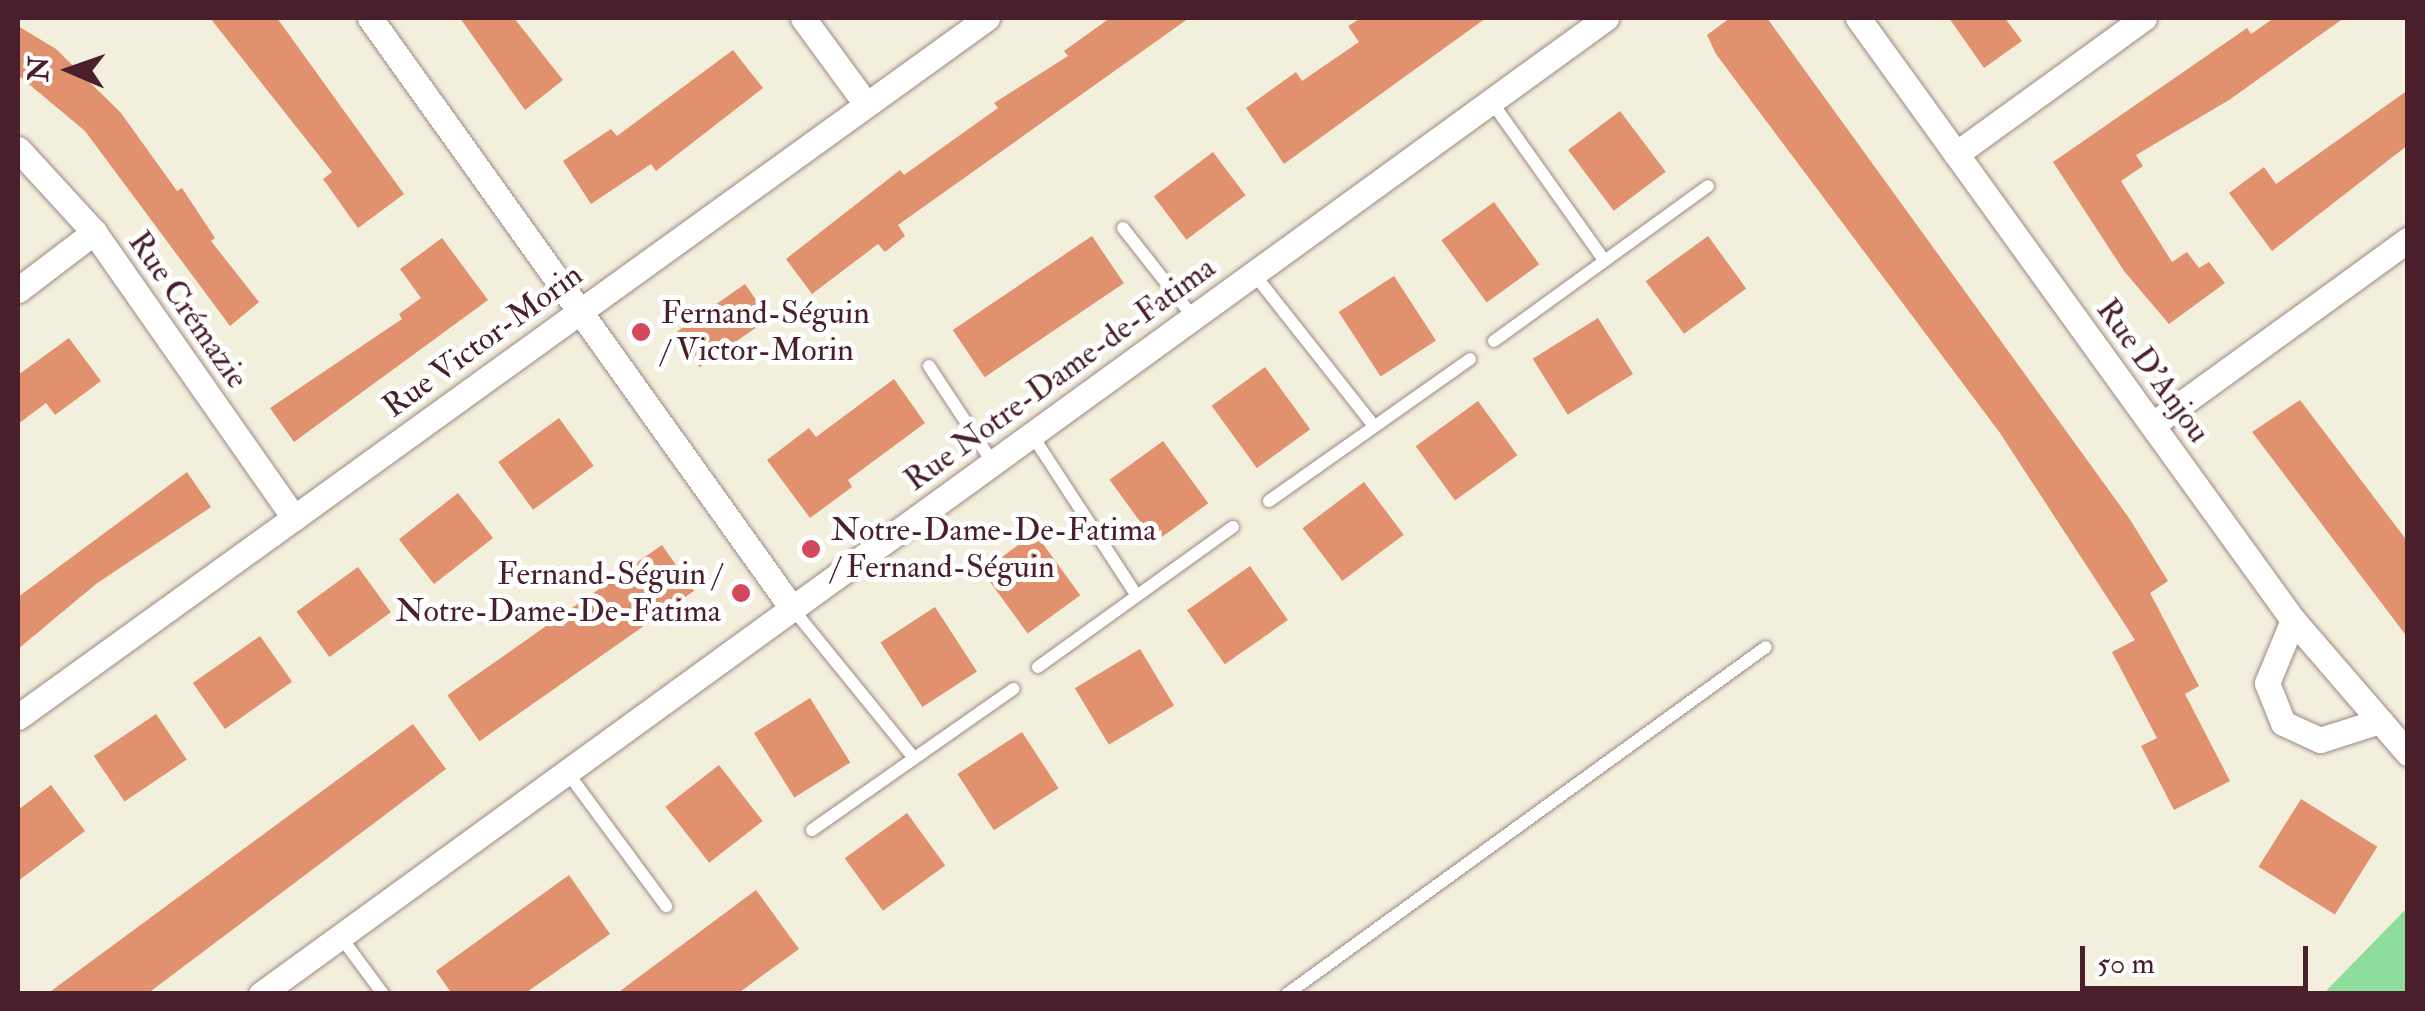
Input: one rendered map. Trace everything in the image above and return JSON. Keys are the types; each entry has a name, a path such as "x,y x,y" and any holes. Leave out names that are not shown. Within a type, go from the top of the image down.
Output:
{"street":[{"path":"370,18 792,608"},
{"path":"802,18 866,104"},
{"name":"Rue Victor-Morin","path":"18,717 987,18"},
{"name":"Rue Notre-Dame-de-Fatima","path":"261,994 1606,18"},
{"name":"Rue D'Anjou","path":"1858,18 2293,620 2408,753"},
{"path":"1956,154 2144,18"},
{"name":"Rue Crémazie","path":"18,149 94,232 294,518"},
{"path":"18,290 94,232"},
{"path":"2152,425 2408,240"},
{"path":"2293,620 2266,683 2283,723 2320,740 2380,720"}],"lane":[{"path":"1491,101 1604,260"},
{"path":"1494,341 1708,186"},
{"path":"1122,228 1193,318"},
{"path":"1254,274 1374,426"},
{"path":"1268,501 1470,359"},
{"path":"929,366 993,463"},
{"path":"1032,435 1137,596"},
{"path":"1038,666 1233,527"},
{"path":"792,608 913,757"},
{"path":"1287,994 1766,647"},
{"path":"812,830 1013,688"},
{"path":"567,772 666,906"},
{"path":"340,936 383,994"}],"green space":[{"path":"2407,908 2407,993 2324,993"}],"building":[{"path":"210,18 277,18 404,194 358,228 323,179 332,172"},
{"path":"460,18 514,18 563,80 525,110"},
{"path":"1110,18 1189,18 898,225 905,236 885,252 878,244 812,294 786,259 900,170 904,175 998,108 994,103 1068,56 1064,51"},
{"path":"1361,18 1486,18 1284,164 1246,108 1296,72 1302,81 1359,42 1348,26"},
{"path":"1730,18 1767,18 2129,518 2168,581 2150,593 2199,686 2185,694 2230,781 2174,810 2141,746 2157,738 2112,652 2135,640 2000,433 1716,54 1707,35"},
{"path":"1949,18 2005,18 2022,41 1984,68"},
{"path":"2274,18 2344,18 2229,100 2136,155 2143,166 2121,181 2172,262 2187,252 2199,268 2209,262 2225,283 2169,324 2124,271 2053,162 2247,28 2251,34"},
{"path":"18,26 56,49 121,113 177,191 182,188 215,238 211,241 259,302 230,326 85,131 18,75"},
{"path":"733,50 763,88 656,171 651,164 591,204 563,161 611,129 617,136"},
{"path":"2408,90 2408,145 2272,251 2229,193 2264,167 2276,184"},
{"path":"1620,111 1666,172 1614,211 1568,150"},
{"path":"1213,152 1245,195 1186,240 1154,197"},
{"path":"1494,202 1539,264 1487,303 1441,240"},
{"path":"1092,236 1124,283 985,377 953,330"},
{"path":"1708,236 1746,289 1684,334 1646,281"},
{"path":"442,238 488,300 294,442 270,408 402,319 399,314 421,298 400,269"},
{"path":"1394,276 1436,341 1381,377 1339,312"},
{"path":"745,284 769,318 699,367 675,333"},
{"path":"1598,318 1633,374 1568,415 1533,359"},
{"path":"69,338 101,381 55,415 46,403 18,424 18,375"},
{"path":"1265,367 1310,429 1257,468 1212,406"},
{"path":"894,379 925,423 848,480 852,487 810,518 767,460 809,428 816,437"},
{"path":"2300,400 2408,542 2408,638 2252,432"},
{"path":"1478,401 1517,455 1455,500 1416,446"},
{"path":"559,418 594,466 533,510 498,462"},
{"path":"1163,441 1208,503 1155,542 1110,480"},
{"path":"187,472 211,507 96,584 18,649 18,597"},
{"path":"1364,482 1404,535 1342,581 1303,528"},
{"path":"458,493 493,538 434,584 399,539"},
{"path":"1035,533 1080,595 1028,634 982,571"},
{"path":"662,545 694,591 480,741 447,695"},
{"path":"1250,566 1288,620 1225,664 1187,610"},
{"path":"358,567 391,612 329,657 297,612"},
{"path":"935,607 977,672 922,707 880,642"},
{"path":"260,636 292,682 225,729 193,683"},
{"path":"1140,649 1174,706 1109,745 1075,688"},
{"path":"810,698 850,762 794,797 754,733"},
{"path":"156,714 187,760 125,802 94,756"},
{"path":"413,724 446,769 147,994 47,994"},
{"path":"1022,732 1058,788 994,830 957,774"},
{"path":"719,765 763,821 709,863 665,807"},
{"path":"51,785 85,831 18,881 18,810"},
{"path":"2301,799 2377,847 2335,915 2259,867"},
{"path":"907,813 945,866 883,911 845,858"},
{"path":"569,875 610,934 524,994 452,994 436,971"},
{"path":"756,890 799,949 737,994 616,994"}],"place":[{"name":"Fernand-Séguin / Victor-Morin","path":"641,332"},
{"name":"Notre-Dame-De-Fatima / Fernand-Séguin","path":"811,549"},
{"name":"Fernand-Séguin / Notre-Dame-De-Fatima","path":"741,593"}]}
